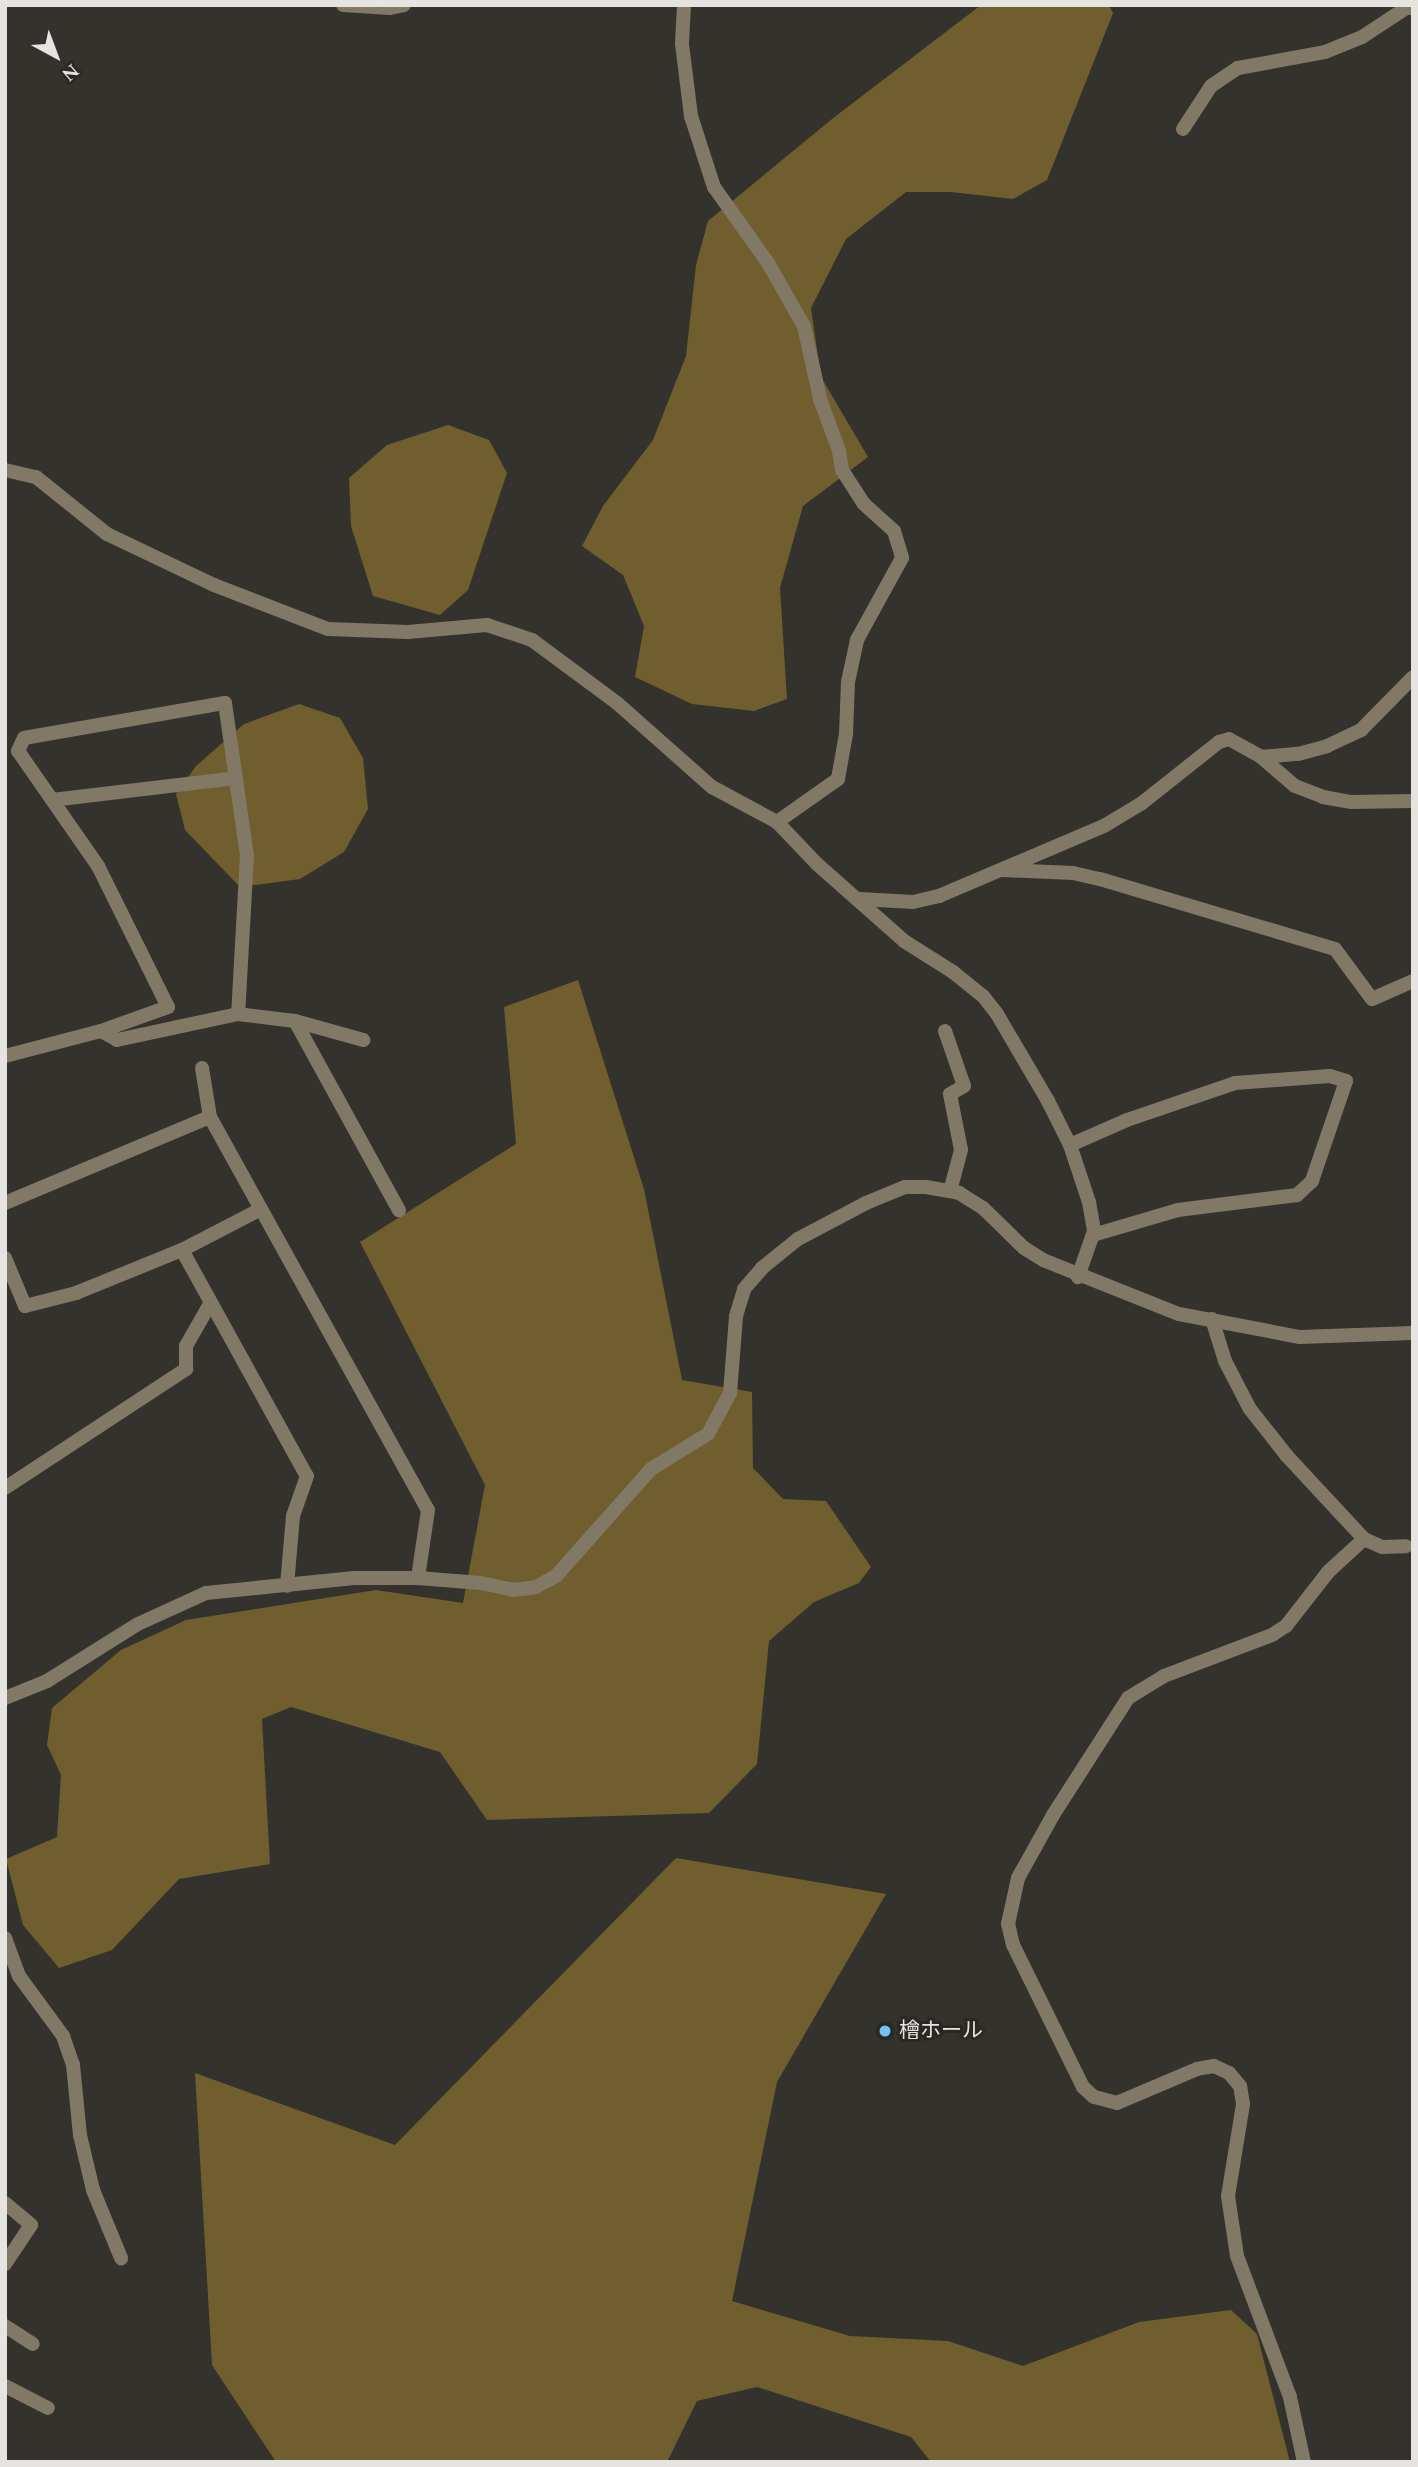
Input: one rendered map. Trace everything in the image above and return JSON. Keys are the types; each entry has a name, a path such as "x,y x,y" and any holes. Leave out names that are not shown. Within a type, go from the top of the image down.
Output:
{"street":[{"path":"343,5 394,6"},
{"path":"684,5 682,44 691,116 714,187 768,263 804,326 820,399 839,451 842,470 864,503 894,531 902,558 857,640 848,682 846,734 838,779 777,822"},
{"path":"1183,129 1211,86 1238,68 1325,52 1362,37 1406,8 1413,8"},
{"path":"5,470 36,477 107,534 214,585 328,629 408,632 487,625 532,640 617,703 712,787 777,822 856,899 904,941 953,972 983,996 1048,1101 1070,1145 1089,1202 1093,1235 1078,1277"},
{"path":"1261,757 1297,754 1362,730 1413,677"},
{"path":"5,1056 101,1031 168,1007 98,866 18,751 24,738 225,703 247,855 238,1014"},
{"path":"856,899 913,902 939,896 1104,826 1142,803 1220,742 1229,739 1261,757 1295,786 1323,797 1363,802 1413,801"},
{"path":"52,800 236,778"},
{"path":"1001,870 1073,873 1100,878 1335,949 1372,999 1413,981"},
{"path":"101,1031 117,1040 238,1014 295,1021 363,1040"},
{"path":"295,1021 399,1210"},
{"path":"945,1031 964,1086 950,1094 961,1150 950,1191"},
{"path":"202,1068 210,1117 428,1510 418,1578"},
{"path":"1070,1145 1127,1120 1235,1083 1330,1076 1346,1081 1312,1181 1297,1195 1178,1210 1093,1235"},
{"path":"5,1203 210,1117"},
{"path":"5,1698 47,1681 138,1624 206,1592 354,1578 418,1578 481,1583 513,1590 536,1587 556,1576 651,1469 708,1434 730,1393 736,1316 744,1289 762,1268 799,1239 886,1193 905,1187 926,1187 959,1193 983,1208 1034,1254 1078,1277 1179,1314 1300,1337 1413,1333"},
{"path":"5,1258 25,1306 76,1293 182,1250 261,1209"},
{"path":"182,1250 307,1476 293,1516 287,1586"},
{"path":"5,1488 186,1369 186,1346 210,1304"},
{"path":"1212,1319 1225,1361 1250,1409 1287,1456 1364,1539 1382,1548 1406,1546"},
{"path":"1304,2462 1290,2397 1237,2256 1228,2196 1243,2104 1240,2086 1230,2073 1214,2066 1197,2069 1117,2103 1094,2097 1083,2087 1019,1957 1008,1924 1018,1878 1053,1815 1128,1698 1164,1676 1272,1635 1286,1626 1328,1572 1364,1539"},
{"path":"5,1938 19,1976 63,2036 73,2066 80,2135 93,2190 121,2258"},
{"path":"5,2203 31,2225 5,2264"},
{"path":"5,2326 33,2344"},
{"path":"5,2386 48,2408"}],"shaded area":[{"path":"981,5 1109,5 1113,13 1047,180 1013,199 951,192 906,192 846,239 811,308 821,377 868,457 803,506 780,588 787,699 754,711 692,704 635,677 644,626 623,575 582,546 603,506 653,440 686,356 696,265 708,221 832,119"},
{"path":"448,425 489,440 507,473 468,590 440,615 373,596 351,526 349,478 387,445"},
{"path":"299,704 340,718 363,758 368,809 344,852 300,879 240,887 185,830 176,794 196,766 244,724"},
{"path":"578,980 644,1189 682,1380 752,1392 753,1468 783,1499 826,1501 871,1567 859,1583 814,1602 769,1641 757,1764 709,1813 487,1820 440,1752 291,1707 262,1719 270,1864 179,1879 112,1950 59,1968 23,1925 6,1859 57,1837 61,1775 47,1745 52,1708 121,1650 186,1620 376,1590 463,1603 485,1485 360,1242 516,1144 504,1007"},
{"path":"676,1858 886,1894 777,2082 732,2301 850,2336 948,2341 1023,2366 1139,2322 1231,2310 1257,2334 1290,2462 931,2462 911,2437 757,2387 697,2401 667,2462 276,2462 212,2365 195,2073 395,2145"}],"place":[{"name":"檜ホール","path":"885,2031"}]}
